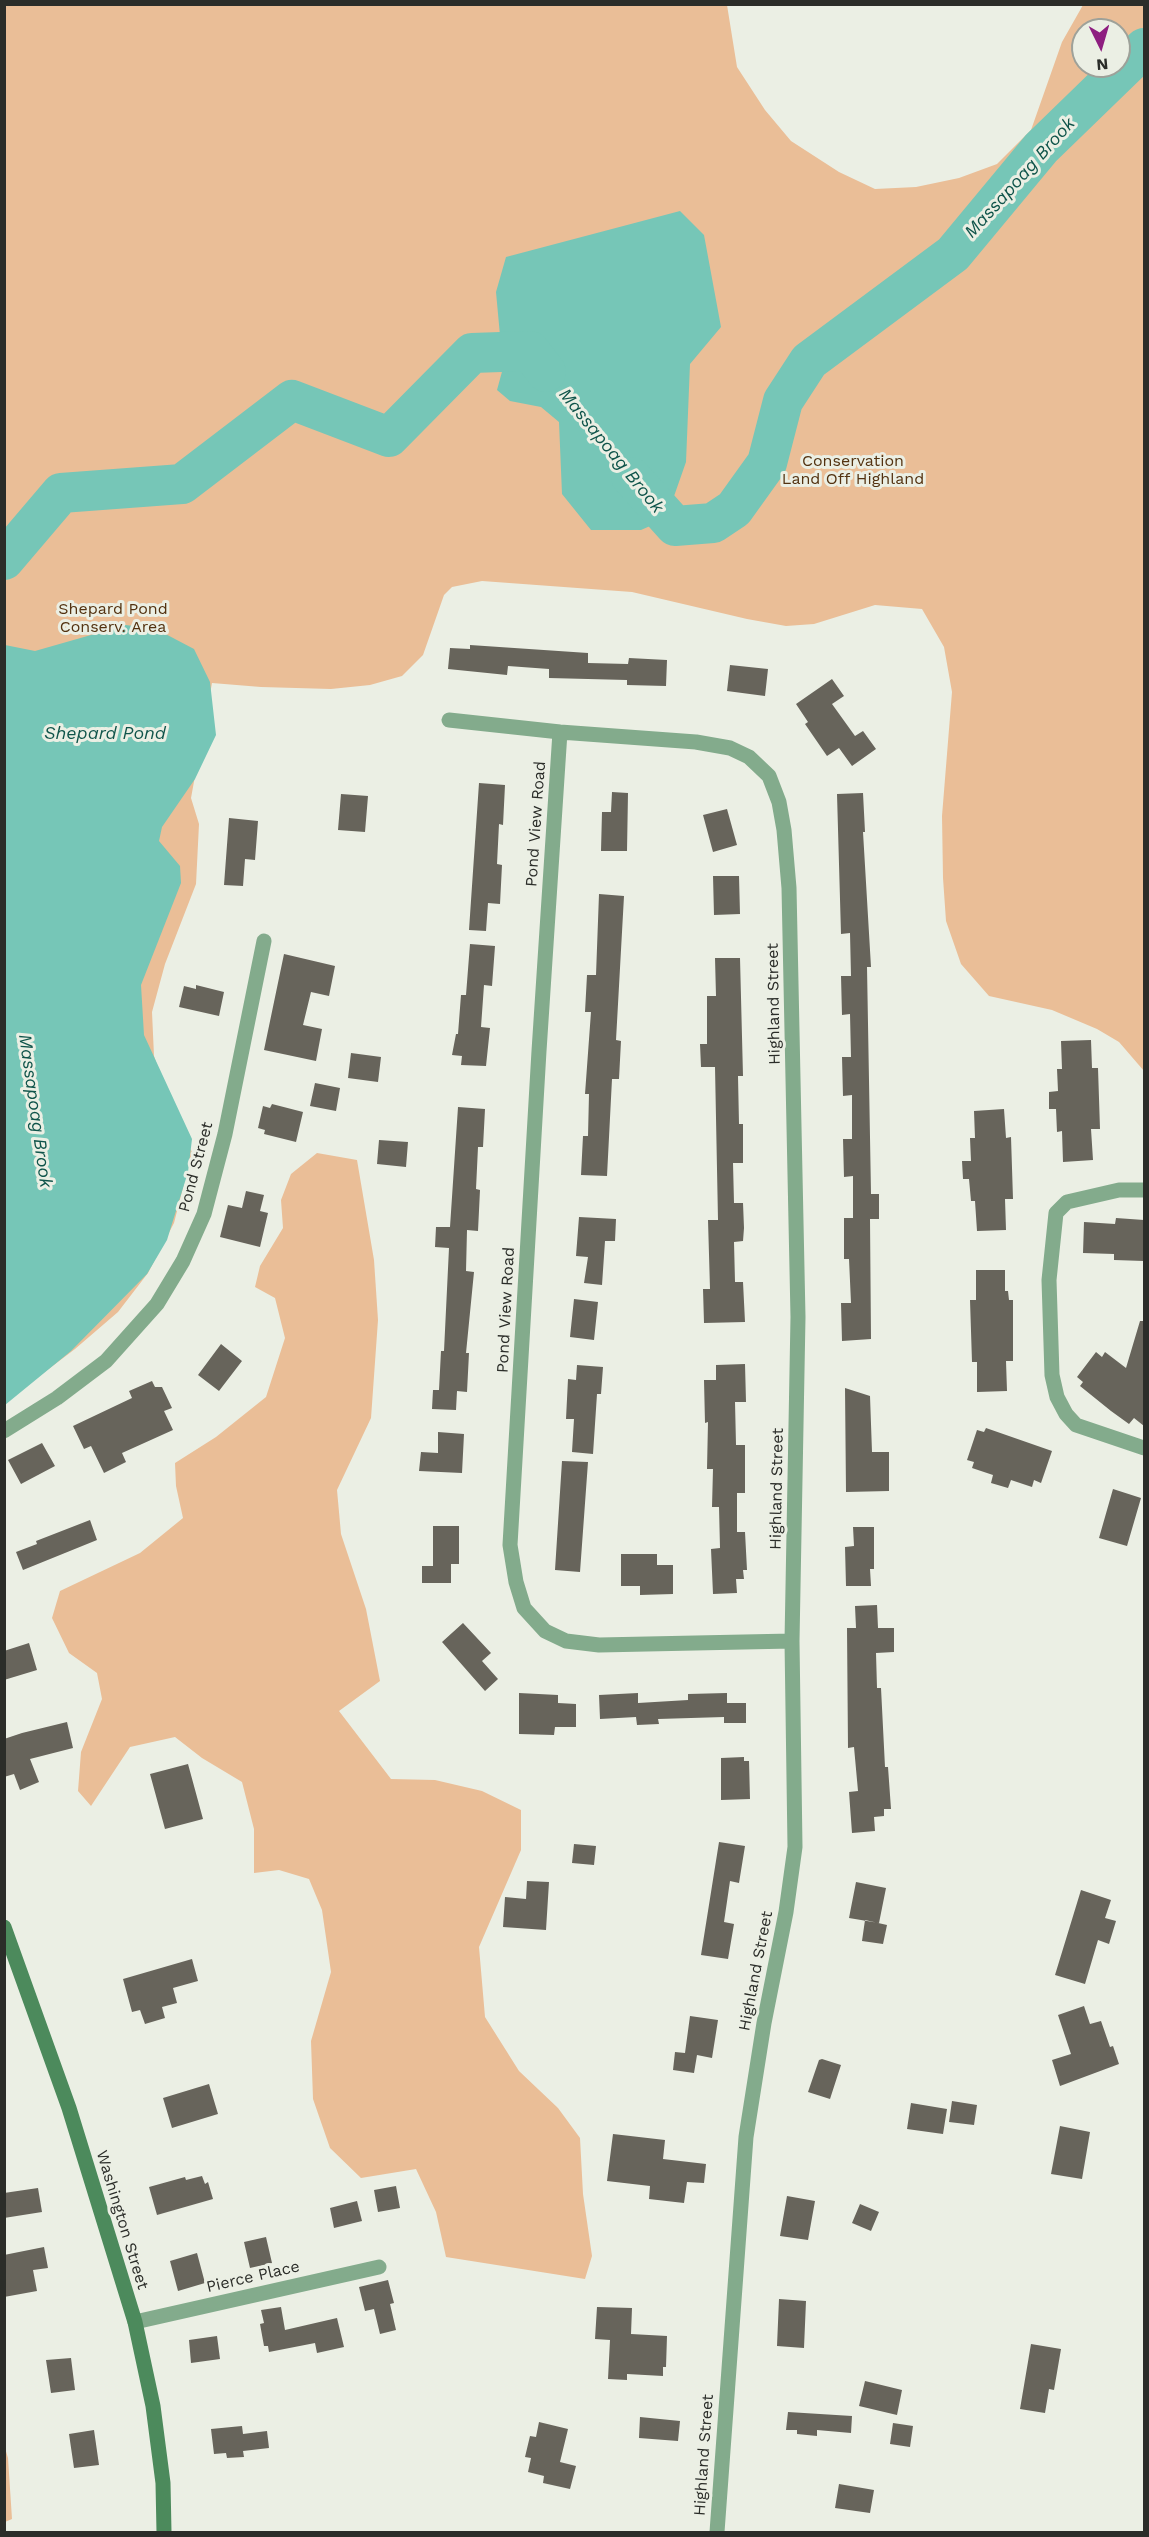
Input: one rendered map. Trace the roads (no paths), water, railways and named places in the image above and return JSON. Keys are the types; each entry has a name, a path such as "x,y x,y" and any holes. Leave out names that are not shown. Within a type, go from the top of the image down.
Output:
{"main road":[{"name":"Washington Street","path":"4,1927 69,2108 135,2322 153,2406 163,2483 164,2532"}],"street":[{"name":"Highland Street","path":"449,720 560,732 696,742 730,748 749,757 763,769 772,783 779,802 784,831 789,888 798,1293 792,1641 795,1847 786,1912 764,2023 746,2136 717,2532"},
{"name":"Pond View Road","path":"560,732 510,1545 516,1582 524,1608 545,1631 566,1641 599,1645 792,1641"},
{"name":"Pond Street","path":"4,1431 57,1398 106,1361 157,1304 183,1261 204,1214 222,1146 264,941"},
{"path":"1144,1190 1119,1190 1067,1202 1056,1213 1049,1280 1052,1375 1057,1397 1066,1414 1076,1425 1144,1448"},
{"name":"Pierce Place","path":"135,2322 379,2267"}],"water":[{"path":"680,211 704,235 721,327 690,364 686,462 666,519 641,530 591,530 562,494 559,422 541,407 510,401 497,390 503,368 496,292 506,257"},
{"name":"Shepard Pond","path":"118,624 156,629 194,649 210,682 216,735 195,779 162,827 159,841 180,866 181,883 141,985 144,1035 192,1139 188,1172 167,1240 147,1274 71,1351 5,1405 5,645 35,651 91,635"}],"waterway":[{"name":"Massapoag Brook","path":"631,477 675,526 713,523 734,509 767,463 783,401 809,361 953,254 1041,148 1144,48"},
{"name":"Massapoag Brook","path":"4,560 61,493 182,484 292,400 389,437 472,353 530,351 546,372"}],"park label":[{"name":"Conservation Land Off Highland","path":"853,470"},
{"name":"Shepard Pond Conserv. Area","path":"113,618"}]}
